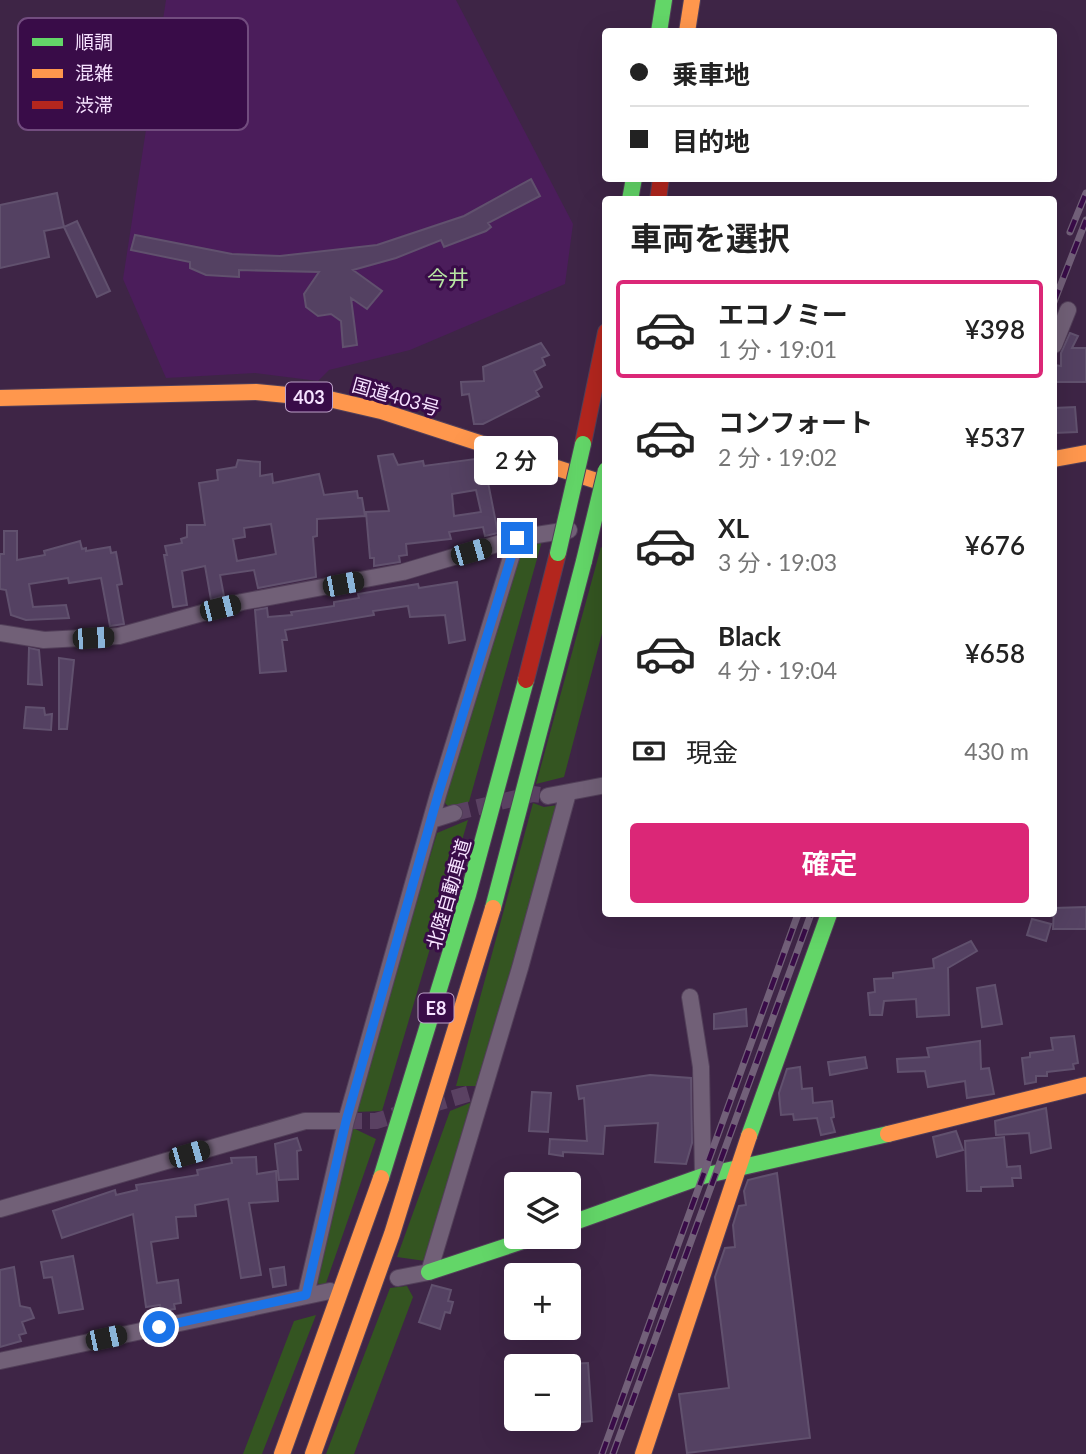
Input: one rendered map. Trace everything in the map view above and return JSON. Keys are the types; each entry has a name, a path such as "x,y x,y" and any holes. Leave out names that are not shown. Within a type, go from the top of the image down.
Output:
{"main road":[{"path":"660,28 664,0"},
{"path":"688,28 692,0"},
{"name":"北陸自動車道","path":"282,1454 353,1264 444,984 486,839 558,553 602,351"},
{"name":"国道403号","path":"0,398 256,392 329,399 381,411 602,483"},
{"path":"1057,458 1086,453"},
{"name":"E8","path":"313,1454 379,1274 472,987 512,845 602,487"},
{"path":"643,1454 737,1170 828,917"},
{"path":"581,1220 703,1176 1086,1085"},
{"path":"429,1272 504,1247"}],"street":[{"path":"1057,338 1068,310"},
{"path":"0,633 44,639 119,636 174,619 291,591 403,572 517,538 602,525"},
{"path":"306,1295 346,1121 432,820 517,538"},
{"path":"548,796 602,786"},
{"path":"398,1278 429,1272 478,1091 568,793"},
{"path":"432,820 454,813"},
{"path":"690,997 701,1067 703,1176"},
{"path":"0,1209 305,1121 346,1121"},
{"path":"0,1361 330,1292"}],"shaded area":[{"path":"166,0 456,0 573,224 565,284 410,350 329,370 318,381 255,373 166,378 123,279 146,130 248,130 248,18 163,18"}],"green space":[{"path":"542,541 469,802 449,807 443,801 523,545"},
{"path":"601,547 602,633 564,777 536,784"},
{"path":"533,803 544,807 558,805 515,967 477,1086 456,1086"},
{"path":"468,820 382,1111 354,1112 437,833"},
{"path":"472,1102 425,1261 397,1257 450,1111"},
{"path":"353,1128 376,1139 325,1286 311,1281"},
{"path":"407,1286 413,1297 354,1454 326,1454 390,1288"},
{"path":"316,1315 262,1454 243,1454 294,1321"}],"building":[{"path":"531,179 540,196 488,223 491,227 486,231 444,247 441,240 396,258 353,270 382,291 367,309 351,298 357,345 343,347 341,321 331,314 318,316 306,307 304,294 319,272 239,270 239,277 206,275 190,268 190,262 131,250 135,235 232,254 280,256 377,245 464,216"},
{"path":"57,193 64,227 44,231 49,257 0,268 0,205"},
{"path":"77,221 110,291 97,297 64,227"},
{"path":"1070,333 1078,336 1072,348 1086,348 1086,382 1057,382 1057,365 1061,366 1061,353"},
{"path":"541,343 549,355 542,358 545,365 534,371 542,387 536,391 539,396 483,424 474,424 469,394 462,395 461,382 484,381 483,367"},
{"path":"1075,407 1077,432 1057,433 1057,408"},
{"path":"393,454 398,465 423,461 424,466 475,459 476,463 484,462 498,533 485,536 483,527 449,532 451,539 406,544 407,555 399,556 400,562 374,566 374,558 370,558 366,512 389,511 378,456","holes":["476,490 481,512 454,516 452,494"]},
{"path":"238,460 260,462 260,476 272,474 273,483 319,474 324,495 357,491 358,498 362,498 365,516 317,519 317,536 313,537 316,577 258,588 254,570 220,575 224,596 211,600 205,566 182,571 187,605 173,607 164,555 167,555 165,546 182,543 181,539 187,537 187,525 205,525 199,483 218,480 217,470 236,467","holes":["271,524 276,554 237,561 233,539 245,537 244,528"]},
{"path":"4,531 17,531 17,560 45,555 44,551 80,541 82,549 86,548 86,551 110,547 111,553 116,552 122,584 117,585 124,624 110,626 101,578 69,583 68,578 29,584 33,607 66,605 69,618 26,620 11,615 6,590 0,589 0,554 4,554"},
{"path":"457,582 465,640 449,643 445,615 410,617 408,606 373,611 374,615 285,630 287,640 282,640 286,671 260,673 255,610 267,608 268,617 292,615 291,612 334,606 334,602 359,598 358,594 418,584 419,588"},
{"path":"29,648 39,650 42,685 28,684"},
{"path":"59,658 74,660 67,729 59,729"},
{"path":"26,707 44,708 45,715 52,714 51,730 24,728"},
{"path":"1086,907 1086,929 1053,929 1057,908"},
{"path":"1032,919 1051,924 1046,941 1027,935"},
{"path":"971,941 977,951 948,968 949,1015 917,1017 916,999 884,1001 882,1015 870,1015 868,993 875,992 874,979 893,978 893,973 934,968 933,959"},
{"path":"995,985 1002,1024 982,1027 977,988"},
{"path":"746,1009 747,1026 714,1029 714,1014"},
{"path":"1074,1036 1078,1063 1073,1064 1074,1069 1047,1072 1047,1076 1036,1076 1036,1082 1025,1084 1022,1058 1030,1057 1030,1053 1053,1050 1051,1038"},
{"path":"980,1041 981,1069 989,1068 994,1094 967,1098 965,1081 928,1087 925,1071 898,1072 897,1059 929,1057 927,1048"},
{"path":"865,1057 867,1068 830,1075 828,1062"},
{"path":"800,1067 802,1089 812,1088 813,1103 832,1101 834,1117 831,1118 835,1132 821,1135 817,1118 794,1120 793,1114 781,1115 779,1093 787,1069"},
{"path":"650,1075 691,1078 692,1143 686,1164 655,1162 658,1123 605,1126 603,1154 549,1154 550,1139 587,1141 584,1098 579,1099 577,1086"},
{"path":"532,1092 551,1093 548,1132 529,1131"},
{"path":"1046,1108 1051,1148 1031,1153 1029,1133 996,1135 995,1121"},
{"path":"956,1131 963,1150 937,1157 933,1137"},
{"path":"1004,1137 1007,1167 1020,1166 1021,1178 1012,1178 1013,1186 981,1187 981,1191 967,1191 965,1141"},
{"path":"297,1138 301,1150 297,1151 298,1179 279,1180 275,1144"},
{"path":"256,1157 257,1174 276,1171 278,1201 249,1203 261,1275 241,1278 228,1199 195,1205 196,1216 176,1217 178,1238 151,1242 157,1283 178,1280 181,1303 174,1304 175,1309 161,1311 160,1305 146,1307 133,1214 62,1238 53,1211 115,1190 116,1195 137,1190 136,1185 198,1175 197,1170 232,1163 231,1158"},
{"path":"777,1173 810,1438 687,1453 679,1394 729,1388 715,1277 725,1248 735,1247 733,1225 739,1206 746,1205 744,1191 748,1180"},
{"path":"73,1256 83,1309 59,1313 52,1277 44,1278 41,1262"},
{"path":"14,1267 20,1306 30,1308 34,1318 22,1322 26,1333 19,1335 21,1341 0,1347 0,1270"},
{"path":"284,1267 286,1285 273,1287 270,1269"},
{"path":"432,1285 451,1290 448,1301 453,1302 450,1313 445,1312 440,1329 419,1322"},
{"path":"581,1363 588,1363 592,1421 581,1422"}],"tunnel":[{"path":"454,813 533,794 548,796"},
{"path":"430,1105 471,1093"},
{"path":"346,1121 376,1121 405,1112"}],"railway":[{"path":"1070,232 1086,193"},
{"path":"1057,294 1086,220"},
{"path":"602,1454 797,917"},
{"path":"613,1454 810,917"}],"traffic: fast":[{"path":"660,28 664,0"},
{"path":"631,196 633,182"},
{"path":"558,553 583,444"},
{"path":"584,561 602,487"},
{"path":"493,908 584,561"},
{"path":"381,1178 468,895 526,680"},
{"path":"749,1136 828,917"},
{"path":"581,1220 703,1176 888,1134"},
{"path":"429,1272 504,1247"}],"traffic: slow":[{"path":"688,28 692,0"},
{"path":"0,398 256,392 329,399 381,411 597,481"},
{"path":"1057,458 1086,453"},
{"path":"313,1454 392,1234 493,908"},
{"path":"888,1134 1086,1085"},
{"path":"643,1454 749,1136"},
{"path":"282,1454 381,1178"}],"traffic: jam":[{"path":"659,196 660,182"},
{"path":"583,444 602,351"},
{"path":"526,680 558,553"}],"district":[{"name":"今井","path":"448,277"}],"route":[{"path":"159,1327 306,1295 346,1121 438,795 517,538"}]}
